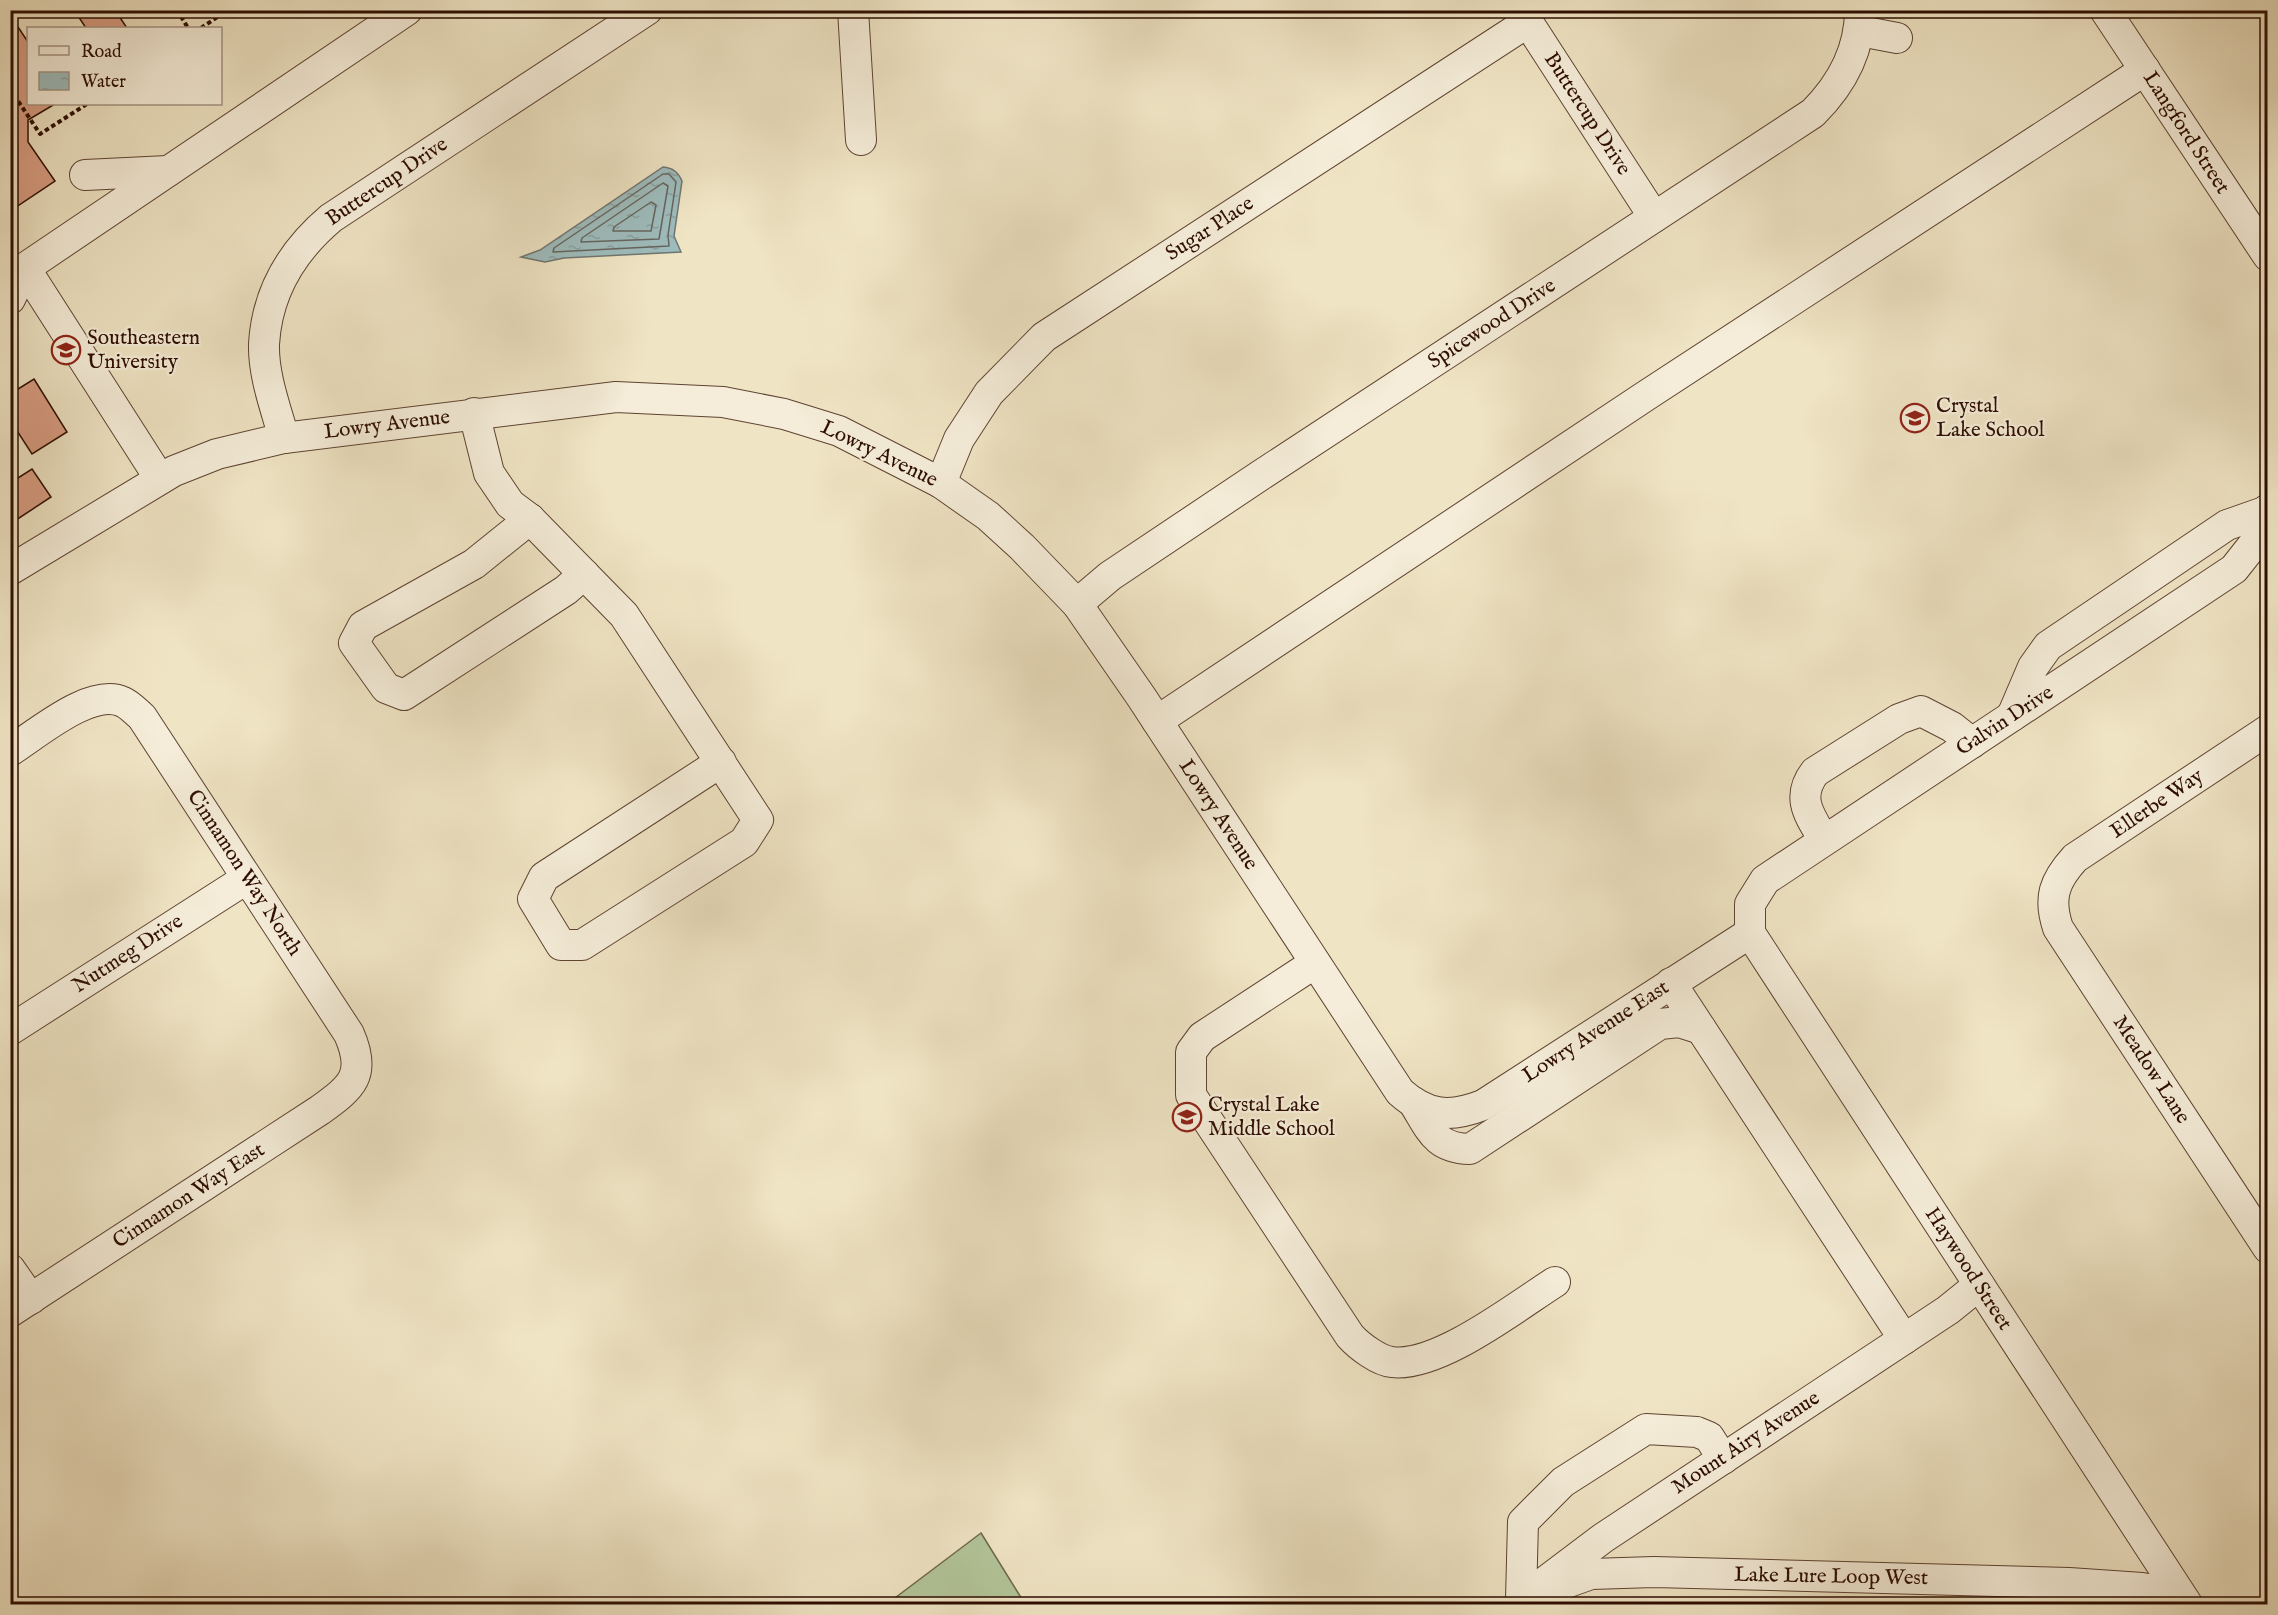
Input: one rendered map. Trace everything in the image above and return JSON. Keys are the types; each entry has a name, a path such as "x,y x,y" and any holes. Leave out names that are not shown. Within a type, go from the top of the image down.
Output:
{"street":[{"path":"10,299 25,268 408,10"},
{"name":"Buttercup Drive","path":"284,438 269,381 264,345 270,305 285,268 308,238 330,218 647,10"},
{"path":"853,10 861,140"},
{"name":"Langford Street","path":"2105,10 2268,256"},
{"name":"Buttercup Drive","path":"1524,16 1654,217"},
{"name":"Sugar Place","path":"941,483 959,439 989,393 1044,337 1524,16"},
{"path":"1860,21 1897,38"},
{"name":"Spicewood Drive","path":"1077,604 1110,576 1813,113 1828,98 1847,68 1860,21"},
{"path":"1157,721 1647,395 2145,70"},
{"path":"85,175 168,171"},
{"path":"25,268 160,479"},
{"name":"Lowry Avenue","path":"10,570 160,479 217,454 284,438 616,397 723,402 794,417 839,431 941,483 988,516 1022,547 1077,604 1157,721 1400,1092 1425,1109 1436,1138 1452,1149 1470,1149 1660,1024 1679,1022 1701,1029"},
{"path":"474,413 489,473 510,504 530,519 624,615 721,762 758,820 744,842 582,945 561,945 533,899 544,877 721,762"},
{"path":"2012,716 2033,668 2048,646 2228,525 2267,510"},
{"name":"Galvin Drive","path":"1750,933 1750,904 1765,880 2234,569 2260,536 2267,510"},
{"path":"530,519 474,564 363,626 354,643 386,688 404,695 566,590 584,573"},
{"name":"Cinnamon Way North","path":"10,751 82,704 104,698 124,702 142,717 349,1034 356,1050 358,1071"},
{"path":"1824,840 1809,814 1804,795 1806,783 1815,772 1899,719 1921,711 1952,727 1972,743"},
{"name":"Ellerbe Way","path":"2056,887 2064,871 2075,858 2262,743"},
{"name":"Nutmeg Drive","path":"10,1030 246,879"},
{"name":"Meadow Lane","path":"2056,887 2052,909 2058,928 2268,1248"},
{"name":"Lowry Avenue East","path":"1425,1109 1462,1113 1483,1105 1750,933"},
{"name":"Haywood Street","path":"1750,933 2181,1601"},
{"path":"1315,963 1202,1037 1191,1052 1191,1095 1350,1336 1357,1345 1391,1362 1421,1360 1463,1341 1555,1282"},
{"path":"1671,983 1904,1339"},
{"name":"Cinnamon Way East","path":"21,1306 320,1110 348,1090 358,1071"},
{"path":"10,1269 21,1306"},
{"name":"Mount Airy Avenue","path":"1518,1602 1603,1538 1948,1310 1979,1285"},
{"path":"1518,1602 1523,1522 1563,1482 1646,1429 1697,1432 1709,1437 1723,1459"},
{"name":"Lake Lure Loop West","path":"1518,1602 1591,1574 1934,1579 1972,1593 2131,1587 2181,1601"}],"path":[{"path":"177,10 188,27"},
{"path":"202,27 228,10"},
{"path":"10,89 40,134 85,105"}],"green space":[{"path":"981,1533 1025,1604 887,1604"}],"water":[{"path":"663,167 675,171 682,181 674,236 681,252 564,258 545,262 521,257 540,250"}],"building":[{"path":"74,10 115,10 126,27 85,27"},
{"path":"10,15 27,40 27,105 53,105 28,120 28,142 55,181 10,211"},
{"path":"34,379 67,432 32,454 10,420 10,394"},
{"path":"32,469 51,497 10,524 10,483"}],"place":[{"name":"Southeastern University","path":"66,350"},
{"name":"Crystal Lake School","path":"1915,418"},
{"name":"Crystal Lake Middle School","path":"1187,1117"}]}
